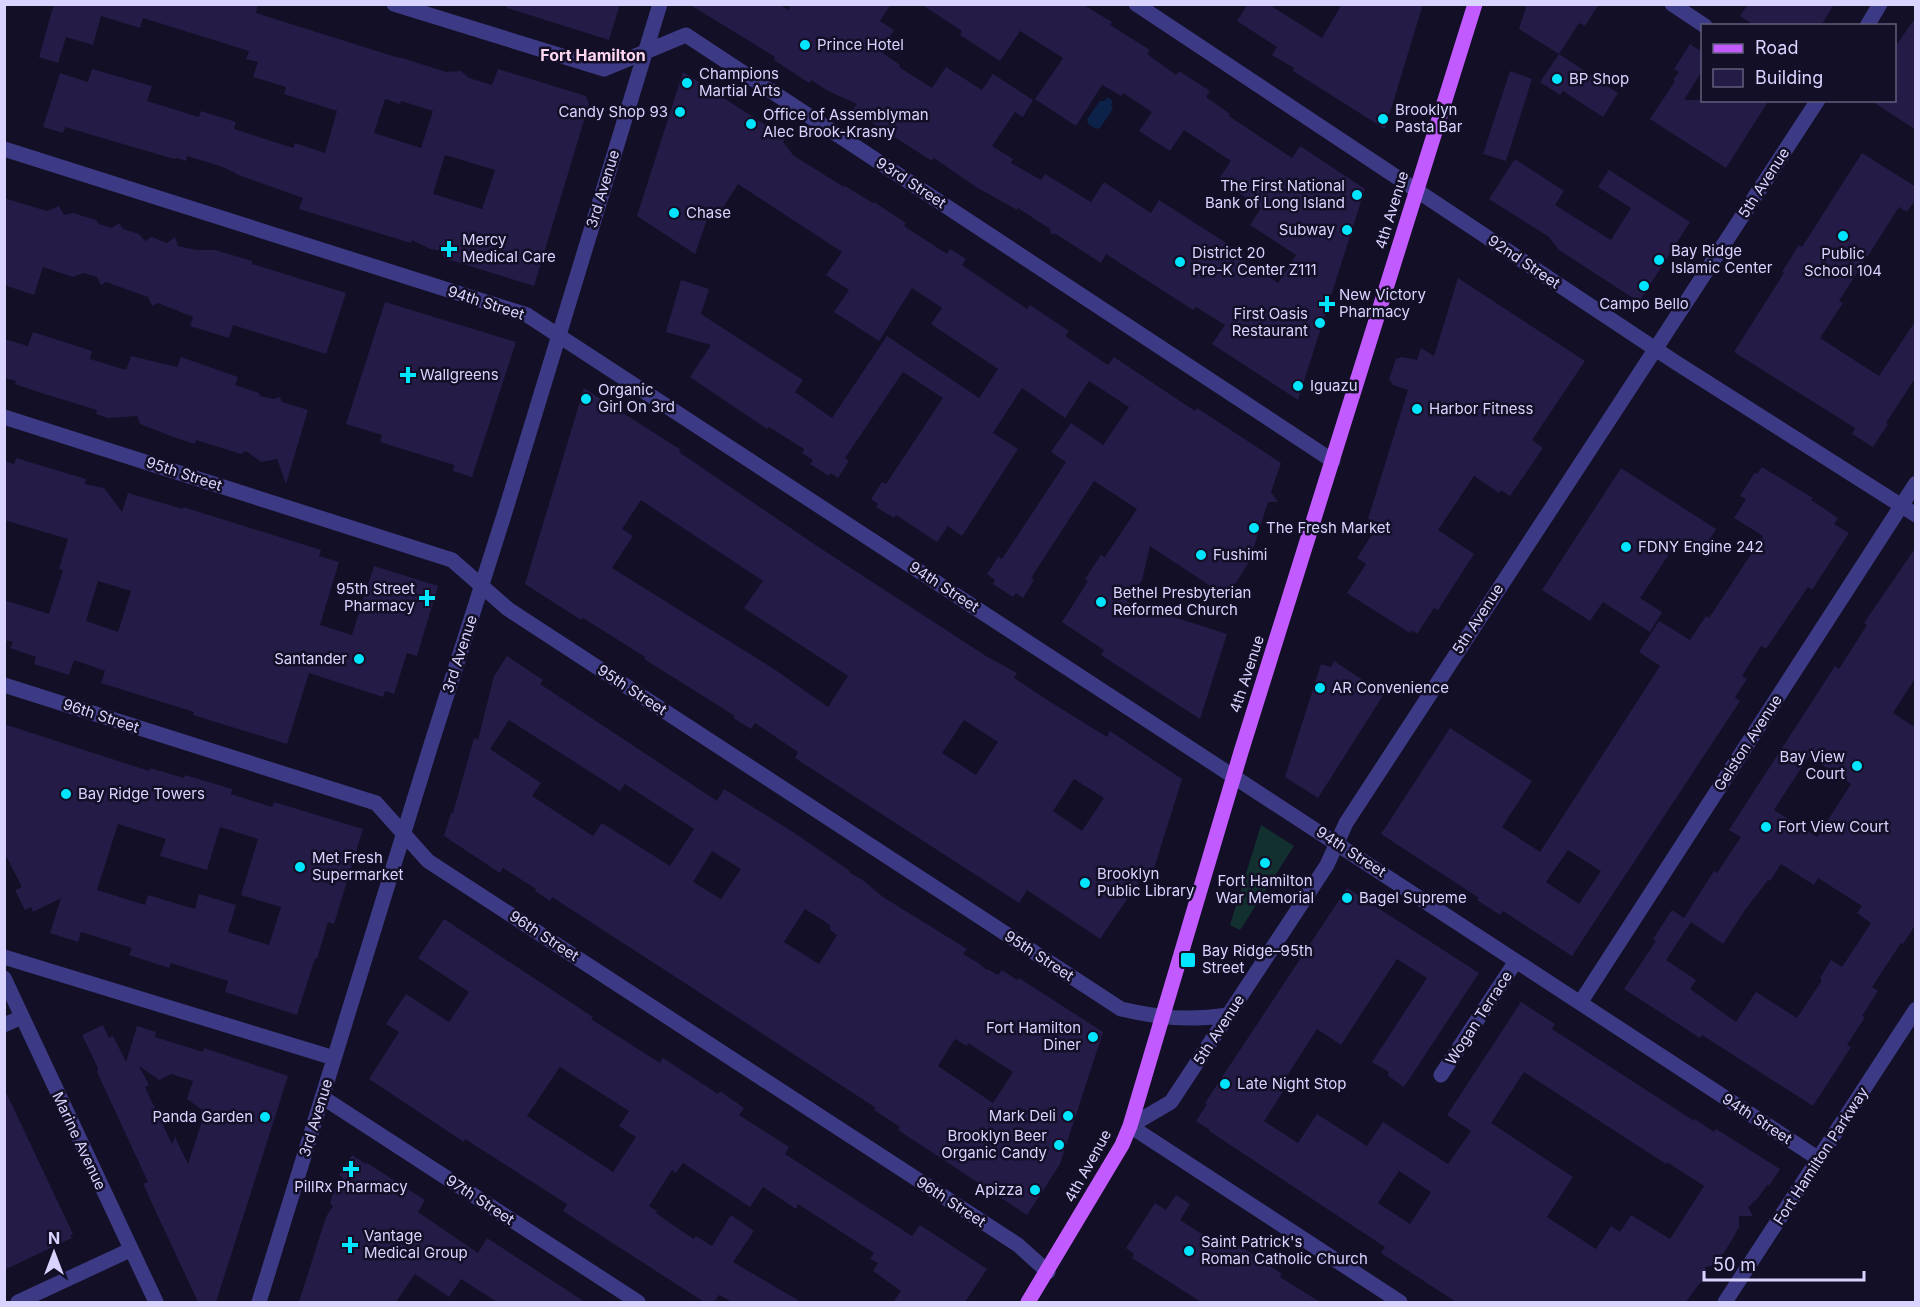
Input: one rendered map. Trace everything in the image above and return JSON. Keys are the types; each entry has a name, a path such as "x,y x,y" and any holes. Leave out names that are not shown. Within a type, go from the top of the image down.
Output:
{"main road":[{"name":"4th Avenue","path":"1028,1302 1122,1145 1130,1126 1234,777 1475,4"}],"street":[{"name":"93rd Street","path":"394,4 604,69 686,35 1333,461"},
{"name":"3rd Avenue","path":"259,1302 660,4"},
{"name":"92nd Street","path":"1136,4 1655,348 1916,515"},
{"path":"1672,4 1702,24"},
{"path":"1868,24 1880,4"},
{"name":"5th Avenue","path":"1130,1126 1172,1102 1327,865 1346,823 1817,102"},
{"name":"94th Street","path":"4,148 527,315 1819,1159"},
{"name":"95th Street","path":"4,417 452,560 508,609 1121,1009 1161,1018 1185,1019 1228,1015"},
{"name":"Gelston Avenue","path":"1580,1003 1916,483"},
{"name":"96th Street","path":"4,685 376,803 428,861 1018,1245 1048,1272"},
{"path":"4,957 334,1058"},
{"name":"Wogan Terrace","path":"1441,1075 1516,961"},
{"name":"Marine Avenue","path":"4,978 156,1302"},
{"name":"Fort Hamilton Parkway","path":"1725,1302 1916,1009"},
{"path":"4,1025 22,1017"},
{"name":"97th Street","path":"322,1097 638,1302"},
{"path":"1130,1126 1400,1302"},
{"path":"18,1302 130,1250"}],"green space":[{"path":"1261,825 1294,846 1240,930 1230,925"}],"water":[{"path":"1107,97 1113,101 1111,105 1113,109 1100,128 1096,129 1088,124 1087,119 1100,101 1105,101"}],"building":[{"path":"54,4 258,4 256,13 399,58 446,72 461,71 469,78 492,85 498,69 586,96 589,104 534,286 444,258 443,251 430,249 412,240 411,243 299,209 303,198 220,166 187,156 186,161 174,159 65,127 63,133 43,127 60,73 88,82 92,69 152,86 147,101 199,117 201,111 236,122 234,129 293,148 295,143 325,153 337,111 284,94 286,87 253,77 258,62 246,59 249,51 143,18 140,28 101,16 93,45 66,37 58,63 39,57","holes":["385,99 400,104 401,101 433,111 421,148 374,133","445,155 495,170 482,209 433,194"]},
{"path":"507,4 620,4 609,40 507,8"},
{"path":"689,4 779,4 788,10 792,4 891,4 880,21 894,30 880,51 900,65 899,67 932,88 946,67 982,90 993,74 1033,100 1023,117 1015,112 992,146 1013,159 1011,163 1041,180 1045,174 1091,202 1104,182 1151,213 1159,200 1245,255 1242,259 1278,283 1296,255 1250,225 1261,208 1219,179 1231,161 1184,130 1170,151 1139,131 1152,112 1123,93 1121,96 1102,85 1076,126 1035,99 1063,58 1020,31 1000,61 960,35 962,31 921,4 1082,4 1112,22 1110,25 1150,50 1147,54 1176,75 1179,71 1210,91 1206,97 1230,114 1229,116 1292,158 1300,146 1365,189 1298,400 1212,344 1225,325 1196,307 1193,310 1106,254 1101,263 1056,234 1051,234 1050,229 1018,208 1017,210 976,187 934,158 932,161 852,110 857,104 828,91 811,80 809,83 774,60 775,57"},
{"path":"1248,4 1268,4 1322,38 1342,4 1423,4 1385,129 1293,71 1294,68 1272,55 1277,47 1237,21"},
{"path":"1527,4 1599,4 1585,26 1579,23 1559,54 1519,29"},
{"path":"1748,4 1834,4 1822,24 1752,24 1740,16"},
{"path":"1916,17 1916,130 1873,102 1896,102 1896,45"},
{"path":"1690,44 1701,51 1701,73 1684,100 1768,102 1726,168 1650,119 1675,81 1673,80 1679,72 1674,69"},
{"path":"1559,54 1618,93 1603,117 1563,91 1560,95 1540,82"},
{"path":"1510,71 1532,79 1506,161 1483,154"},
{"path":"683,72 786,138 783,142 794,156 844,187 874,202 906,223 904,226 947,254 950,249 966,259 962,265 1027,309 1030,305 1069,331 1065,336 1108,365 1114,357 1195,411 1197,408 1281,463 1271,492 1278,502 1268,502 1249,562 1227,597 1150,546 1142,580 1127,602 1227,634 1200,719 1101,655 1104,650 1062,622 1088,581 1085,579 1101,555 1105,557 1137,509 1094,481 1031,578 1034,580 1023,598 1016,593 1013,597 993,584 995,580 987,574 998,557 1002,559 1066,462 1051,452 1071,423 1103,445 1129,407 1089,381 1065,418 1022,388 993,433 1018,449 962,536 948,526 937,542 896,515 894,518 876,507 878,504 871,499 882,482 886,484 943,398 903,372 845,458 849,461 838,478 831,473 829,476 810,464 813,460 802,453 804,449 769,427 767,429 690,377 711,345 666,332 681,280 709,289 701,314 803,380 795,392 832,418 887,336 979,398 998,369 931,324 942,308 912,288 879,341 834,312 849,290 826,275 842,252 738,184 719,214 711,208 695,254 637,216"},
{"path":"1862,153 1916,187 1916,199 1907,212 1899,207 1839,301 1843,303 1820,338 1879,376 1916,320 1916,377 1873,447 1852,434 1855,428 1734,352 1799,245 1802,247"},
{"path":"1515,159 1564,191 1555,205 1611,240 1631,208 1598,187 1609,170 1690,222 1639,302 1559,250 1549,237 1489,199"},
{"path":"4,198 47,211 59,206 64,215 73,213 112,228 119,223 123,229 139,234 145,241 152,237 167,243 175,237 178,246 196,250 215,250 346,293 326,354 233,325 229,338 190,326 193,317 158,303 152,306 148,297 106,282 101,285 97,277 83,273 73,277 43,267 34,295 4,285"},
{"path":"1458,278 1585,361 1532,440 1543,448 1510,496 1501,490 1499,493 1474,476 1438,530 1474,554 1438,610 1434,608 1417,634 1412,630 1410,633 1347,593 1366,564 1357,558 1378,525 1368,519 1408,390 1393,385 1389,379 1396,359 1402,357 1417,360 1421,348 1434,356"},
{"name":"Wallgreens","path":"385,302 516,342 472,477 453,471 454,465 380,442 382,435 346,424"},
{"path":"33,332 92,351 90,359 126,370 131,356 177,367 181,357 238,377 235,385 259,393 260,396 273,399 280,397 282,402 308,410 286,484 277,459 261,462 246,451 241,454 196,440 195,444 140,424 137,416 108,418 96,414 97,410 38,392 4,378 4,339 28,346"},
{"path":"584,388 681,450 679,452 814,544 986,656 1017,673 1014,678 1049,701 1107,737 1110,731 1182,779 1152,875 1146,871 1100,939 1027,890 1019,903 795,758 798,752 755,723 751,729 733,718 735,716 644,659 645,657 525,584","holes":["641,500 763,581 744,608 848,676 828,707 774,669 612,568 633,536 622,529","964,720 998,742 976,775 942,753","1074,779 1104,798 1082,831 1053,811"]},
{"path":"16,458 86,479 85,484 104,488 122,512 128,493 183,509 183,507 321,550 319,556 339,562 320,625 352,635 374,566 438,586 417,656 407,653 394,694 385,691 383,697 309,673 287,744 101,683 105,671 74,660 69,675 34,664 36,657 10,648 13,642 4,640 4,600 49,614 63,570 59,569 68,539 4,520 4,461 14,464","holes":["98,581 131,591 118,632 86,621"]},
{"path":"1762,467 1813,498 1811,500 1838,518 1834,524 1849,533 1812,590 1808,587 1766,649 1761,646 1742,676 1747,679 1735,697 1740,701 1572,956 1503,911 1500,915 1477,900 1479,898 1381,834 1450,728 1532,781 1502,827 1540,852 1660,666 1639,652 1659,621 1690,640 1706,616 1709,618 1763,536 1734,518 1746,499 1740,496 1755,472 1757,474","holes":["1568,850 1601,871 1579,904 1546,882"]},
{"path":"1621,468 1716,529 1701,553 1679,539 1640,598 1662,612 1650,632 1603,602 1590,621 1542,590"},
{"path":"1916,547 1916,677 1893,713 1916,728 1916,924 1872,987 1878,991 1847,1045 1851,1047 1813,1106 1702,1035 1700,1038 1624,989 1656,941 1653,939 1672,910 1684,918 1714,871 1717,873 1741,837 1729,830 1835,666 1839,669 1867,625 1864,623","holes":["1809,756 1851,784 1817,837 1774,810","1781,864 1814,885 1818,878 1862,906 1857,913 1871,923 1842,967 1831,960 1820,978 1822,980 1797,1018 1756,992 1736,1022 1690,989 1696,980 1666,960 1691,922 1723,944 1745,910 1768,880 1770,881"]},
{"path":"507,656 543,680 540,684 717,801 724,789 793,832 864,881 883,897 967,949 963,954 987,970 998,975 1002,970 1017,980 1019,978 1103,1032 1060,1164 1027,1215 898,1130 900,1127 874,1110 876,1108 691,987 552,897 550,901 503,868 500,873 444,836 451,813 453,813 474,738 478,740 494,676","holes":["509,720 620,791 625,784 694,829 670,866 602,823 593,836 532,796 541,783 490,749","712,851 741,869 721,899 693,882","805,909 830,925 830,930 837,935 819,964 784,942","955,1039 967,1046 968,1043 1013,1072 993,1103 938,1066"]},
{"path":"1334,661 1384,694 1318,798 1285,777 1321,664 1331,667"},
{"path":"4,724 149,771 150,768 184,778 185,775 232,789 231,794 272,807 274,802 363,829 334,924 328,922 297,1015 225,992 228,981 171,963 169,968 129,955 132,948 81,932 78,942 50,933 61,898 33,912 31,907 25,910 15,890 22,887 4,852","holes":["118,824 166,839 160,856 207,870 220,827 258,839 241,895 281,907 269,945 228,932 236,905 199,894 195,909 148,895 145,905 97,890"]},
{"path":"1347,888 1479,973 1404,1087 1388,1076 1389,1072 1372,1062 1427,978 1397,959 1341,1045 1317,1029 1287,1076 1291,1079 1264,1121 1298,1143 1317,1114 1367,1146 1383,1122 1448,1164 1471,1131 1447,1115 1521,1002 1555,1024 1552,1029 1694,1121 1695,1119 1714,1132 1716,1129 1780,1169 1769,1186 1767,1185 1748,1207 1753,1216 1739,1216 1739,1227 1730,1243 1716,1265 1705,1267 1707,1279 1699,1284 1686,1302 1456,1302 1381,1253 1385,1247 1196,1121 1207,1104 1205,1103","holes":["1524,1072 1704,1186 1670,1239 1631,1215 1620,1232 1611,1226 1596,1249 1547,1217 1573,1177 1491,1123","1399,1171 1431,1192 1410,1224 1378,1203"]},
{"path":"444,919 660,1063 663,1058 718,1094 720,1091 744,1108 739,1115 789,1147 785,1154 912,1236 920,1225 987,1269 965,1302 893,1302 901,1291 873,1271 878,1263 870,1259 874,1253 798,1204 796,1209 763,1187 750,1207 683,1163 676,1173 672,1170 649,1206 694,1239 696,1236 712,1246 731,1215 754,1231 733,1262 801,1302 732,1302 719,1295 714,1302 704,1302 563,1211 567,1204 465,1139 464,1142 369,1079 399,1032 386,1024 406,994 449,1022 469,992 418,958","holes":["560,1067 629,1111 619,1126 636,1137 613,1172 527,1116"]},
{"path":"103,1025 109,1038 113,1036 126,1062 137,1026 156,1032 155,1037 203,1052 204,1048 288,1076 216,1302 198,1302 143,1184 148,1182 82,1035","holes":["139,1066 159,1080 171,1074 193,1081 187,1099 205,1112 188,1164 175,1137 172,1144 145,1087 149,1085"]},
{"path":"4,1088 73,1234 70,1236 72,1238 4,1270"},
{"path":"352,1155 425,1200 418,1212 478,1253 487,1238 585,1302 497,1302 461,1279 449,1297 415,1274 396,1302 299,1302 326,1217 333,1206 330,1204 333,1192 343,1178 339,1175"},
{"name":"Saint Patrick's Roman Catholic Church","path":"1176,1195 1190,1204 1180,1220 1222,1247 1228,1238 1282,1274 1280,1277 1320,1302 1201,1302 1132,1258 1134,1254 1126,1248 1155,1203 1166,1210"}],"place":[{"name":"Prince Hotel","path":"805,45"},
{"name":"BP Shop","path":"1557,79"},
{"name":"Champions Martial Arts","path":"687,83"},
{"name":"Candy Shop 93","path":"680,112"},
{"name":"Brooklyn Pasta Bar","path":"1383,119"},
{"name":"Office of Assemblyman Alec Brook-Krasny","path":"751,124"},
{"name":"The First National Bank of Long Island","path":"1357,195"},
{"name":"Chase","path":"674,213"},
{"name":"Subway","path":"1347,230"},
{"name":"Public School 104","path":"1843,236"},
{"name":"Mercy Medical Care","path":"449,249"},
{"name":"Bay Ridge Islamic Center","path":"1659,260"},
{"name":"District 20 Pre-K Center Z111","path":"1180,262"},
{"name":"Campo Bello","path":"1644,286"},
{"name":"New Victory Pharmacy","path":"1327,304"},
{"name":"First Oasis Restaurant","path":"1320,323"},
{"name":"Wallgreens","path":"408,375"},
{"name":"Iguazu","path":"1298,386"},
{"name":"Organic Girl On 3rd","path":"586,399"},
{"name":"Harbor Fitness","path":"1417,409"},
{"name":"The Fresh Market","path":"1254,528"},
{"name":"FDNY Engine 242","path":"1626,547"},
{"name":"Fushimi","path":"1201,555"},
{"name":"95th Street Pharmacy","path":"427,598"},
{"name":"Bethel Presbyterian Reformed Church","path":"1101,602"},
{"name":"Santander","path":"359,659"},
{"name":"AR Convenience","path":"1320,688"},
{"name":"Bay View Court","path":"1857,766"},
{"name":"Bay Ridge Towers","path":"66,794"},
{"name":"Fort View Court","path":"1766,827"},
{"name":"Fort Hamilton War Memorial","path":"1265,863"},
{"name":"Met Fresh Supermarket","path":"300,867"},
{"name":"Brooklyn Public Library","path":"1085,883"},
{"name":"Bagel Supreme","path":"1347,898"},
{"name":"Bay Ridge–95th Street","path":"1188,960"},
{"name":"Fort Hamilton Diner","path":"1093,1037"},
{"name":"Late Night Stop","path":"1225,1084"},
{"name":"Mark Deli","path":"1068,1116"},
{"name":"Panda Garden","path":"265,1117"},
{"name":"Brooklyn Beer Organic Candy","path":"1059,1145"},
{"name":"PillRx Pharmacy","path":"351,1169"},
{"name":"Apizza","path":"1035,1190"},
{"name":"Vantage Medical Group","path":"350,1245"},
{"name":"Saint Patrick's Roman Catholic Church","path":"1189,1251"}],"district":[{"name":"Fort Hamilton","path":"593,55"}]}
